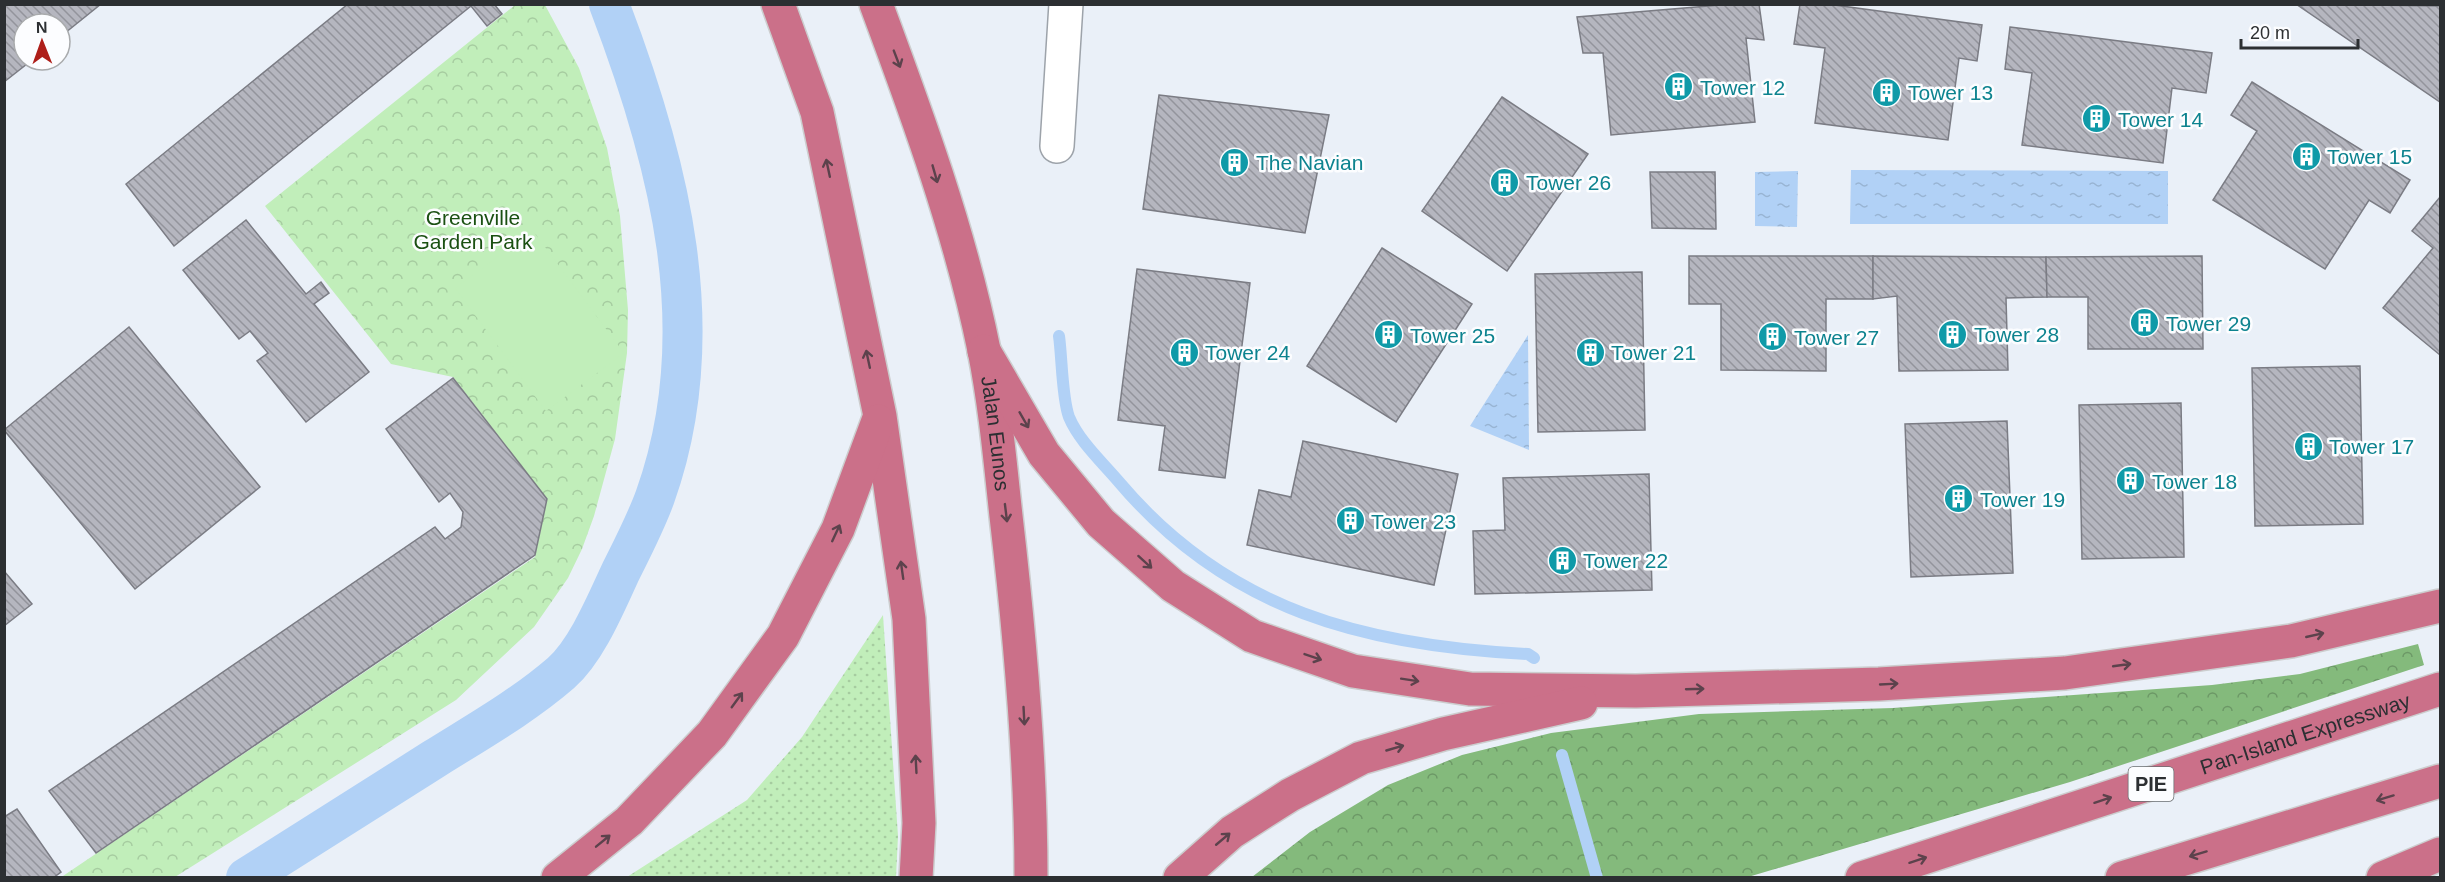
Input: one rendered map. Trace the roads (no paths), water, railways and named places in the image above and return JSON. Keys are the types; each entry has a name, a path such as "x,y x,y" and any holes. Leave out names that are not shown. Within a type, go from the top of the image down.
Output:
{"highway":[{"path":"778,4 817,112 880,416 909,619 919,823 916,878"},
{"name":"Jalan Eunos","path":"876,4 919,117 970,292 984,351 1018,626 1031,822 1031,878"},
{"path":"984,351 1044,454 1101,523 1173,586 1252,636 1353,671 1470,689 1636,691 1879,684 2065,673 2291,641 2440,606"},
{"path":"558,878 629,821 712,734 783,636 838,529 880,416"},
{"name":"Pan-Island Expressway","path":"1862,878 2440,689"},
{"path":"1180,878 1232,832 1290,795 1361,758 1443,734 1636,691"},
{"path":"2122,878 2440,781"},
{"path":"2383,878 2440,854"}],"street":[{"path":"1057,146 1066,4"}],"water":[{"path":"1851,170 2168,171 2168,224 1850,224"},
{"path":"1798,171 1797,227 1755,226 1755,172"},
{"path":"1528,335 1529,450 1470,426"}],"waterway":[{"path":"246,878 499,718 531,697 561,673 579,652 595,625 648,516 672,435 681,372 682,310 677,248 665,185 650,124 609,4"},
{"path":"1059,336 1067,409 1073,426 1091,451 1161,526 1206,562 1254,591 1304,613 1356,630 1411,642 1468,650 1528,654 1534,658"},
{"path":"1562,755 1597,878"}],"place":[{"name":"Tower 12","path":"1679,87"},
{"name":"Tower 13","path":"1887,92"},
{"name":"Tower 14","path":"2097,119"},
{"name":"Tower 15","path":"2306,156"},
{"name":"The Navian","path":"1235,162"},
{"name":"Tower 26","path":"1505,182"},
{"name":"Tower 29","path":"2145,323"},
{"name":"Tower 28","path":"1953,334"},
{"name":"Tower 25","path":"1389,335"},
{"name":"Tower 27","path":"1773,337"},
{"name":"Tower 24","path":"1184,352"},
{"name":"Tower 21","path":"1590,352"},
{"name":"Tower 17","path":"2308,446"},
{"name":"Tower 18","path":"2131,481"},
{"name":"Tower 19","path":"1959,499"},
{"name":"Tower 23","path":"1350,521"},
{"name":"Tower 22","path":"1562,560"}],"park label":[{"name":"Greenville Garden Park","path":"473,229"}]}
